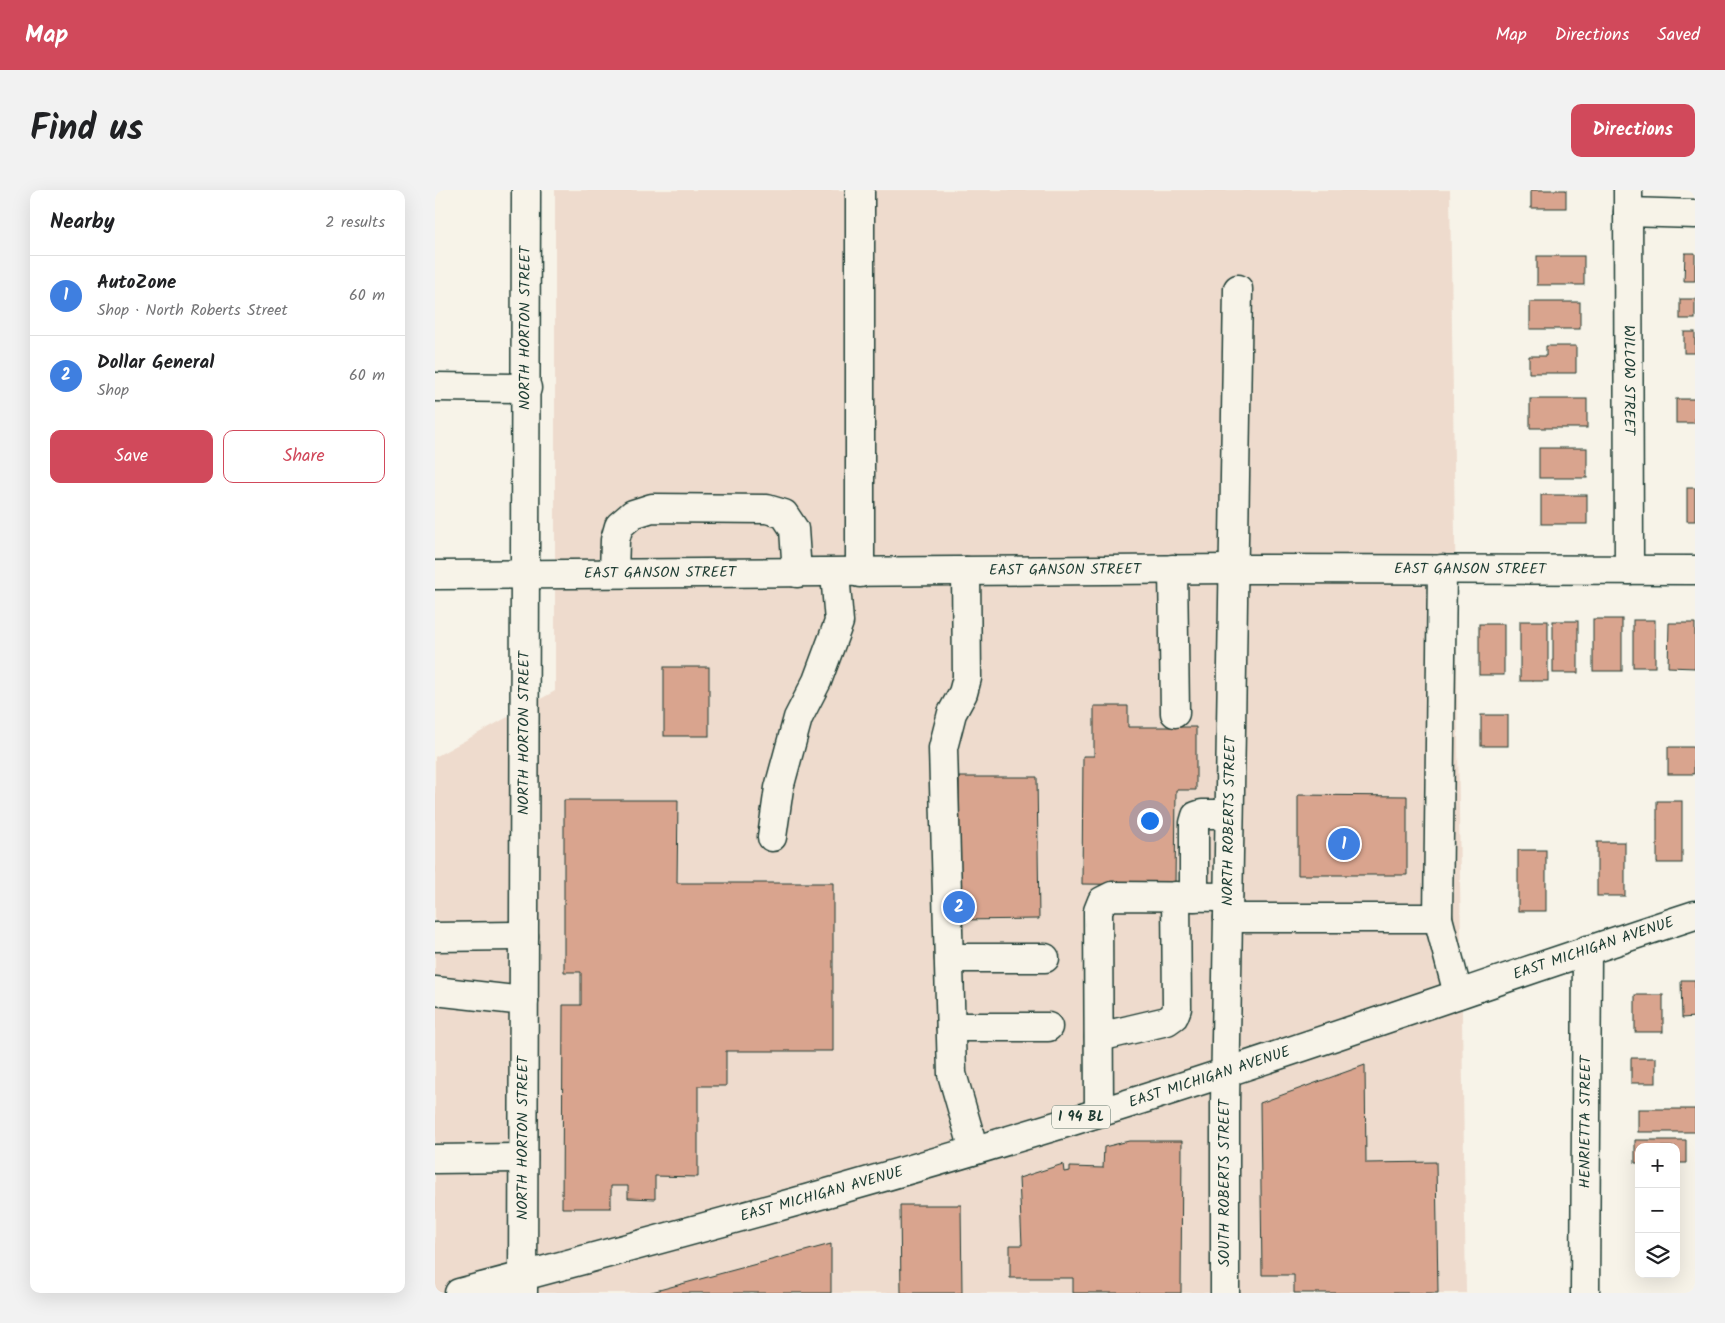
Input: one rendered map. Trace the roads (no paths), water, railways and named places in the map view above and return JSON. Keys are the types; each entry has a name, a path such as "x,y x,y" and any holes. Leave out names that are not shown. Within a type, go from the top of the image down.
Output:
{"street":[{"name":"NORTH HORTON STREET","path":"523,1284 527,388 526,190"},
{"path":"772,837 779,788 798,718 817,680 839,622 847,572 860,190"},
{"path":"1628,201 1695,214"},
{"name":"WILLOW STREET","path":"1628,201 1629,570"},
{"name":"NORTH ROBERTS STREET","path":"1226,1072 1237,289"},
{"path":"435,387 527,388"},
{"path":"614,573 615,540 619,526 633,514 652,508 767,509 784,514 794,529 797,572"},
{"path":"1173,569 1175,713"},
{"name":"EAST GANSON STREET","path":"435,575 1173,569 1695,570"},
{"path":"1442,569 1438,918 1458,994"},
{"path":"966,571 967,678 963,693 952,713 943,748 952,1074 974,1150"},
{"path":"1099,1037 1167,1021 1173,1016 1177,1008 1185,896 1194,823 1196,816 1202,814 1229,814"},
{"path":"1099,1112 1098,911 1102,901 1113,896 1185,896 1228,907 1438,918"},
{"name":"EAST MICHIGAN AVENUE","path":"459,1293 523,1284 1099,1112 1226,1072 1695,915"},
{"path":"435,938 524,936"},
{"name":"HENRIETTA STREET","path":"1585,1293 1587,950"},
{"path":"949,958 1045,958"},
{"path":"435,991 524,1001"},
{"path":"951,1027 1049,1027"},
{"name":"SOUTH ROBERTS STREET","path":"1225,1293 1226,1072"},
{"path":"435,1159 523,1158"}],"place":[{"name":"AutoZone","path":"1344,844"},
{"name":"Dollar General","path":"959,907"}]}
